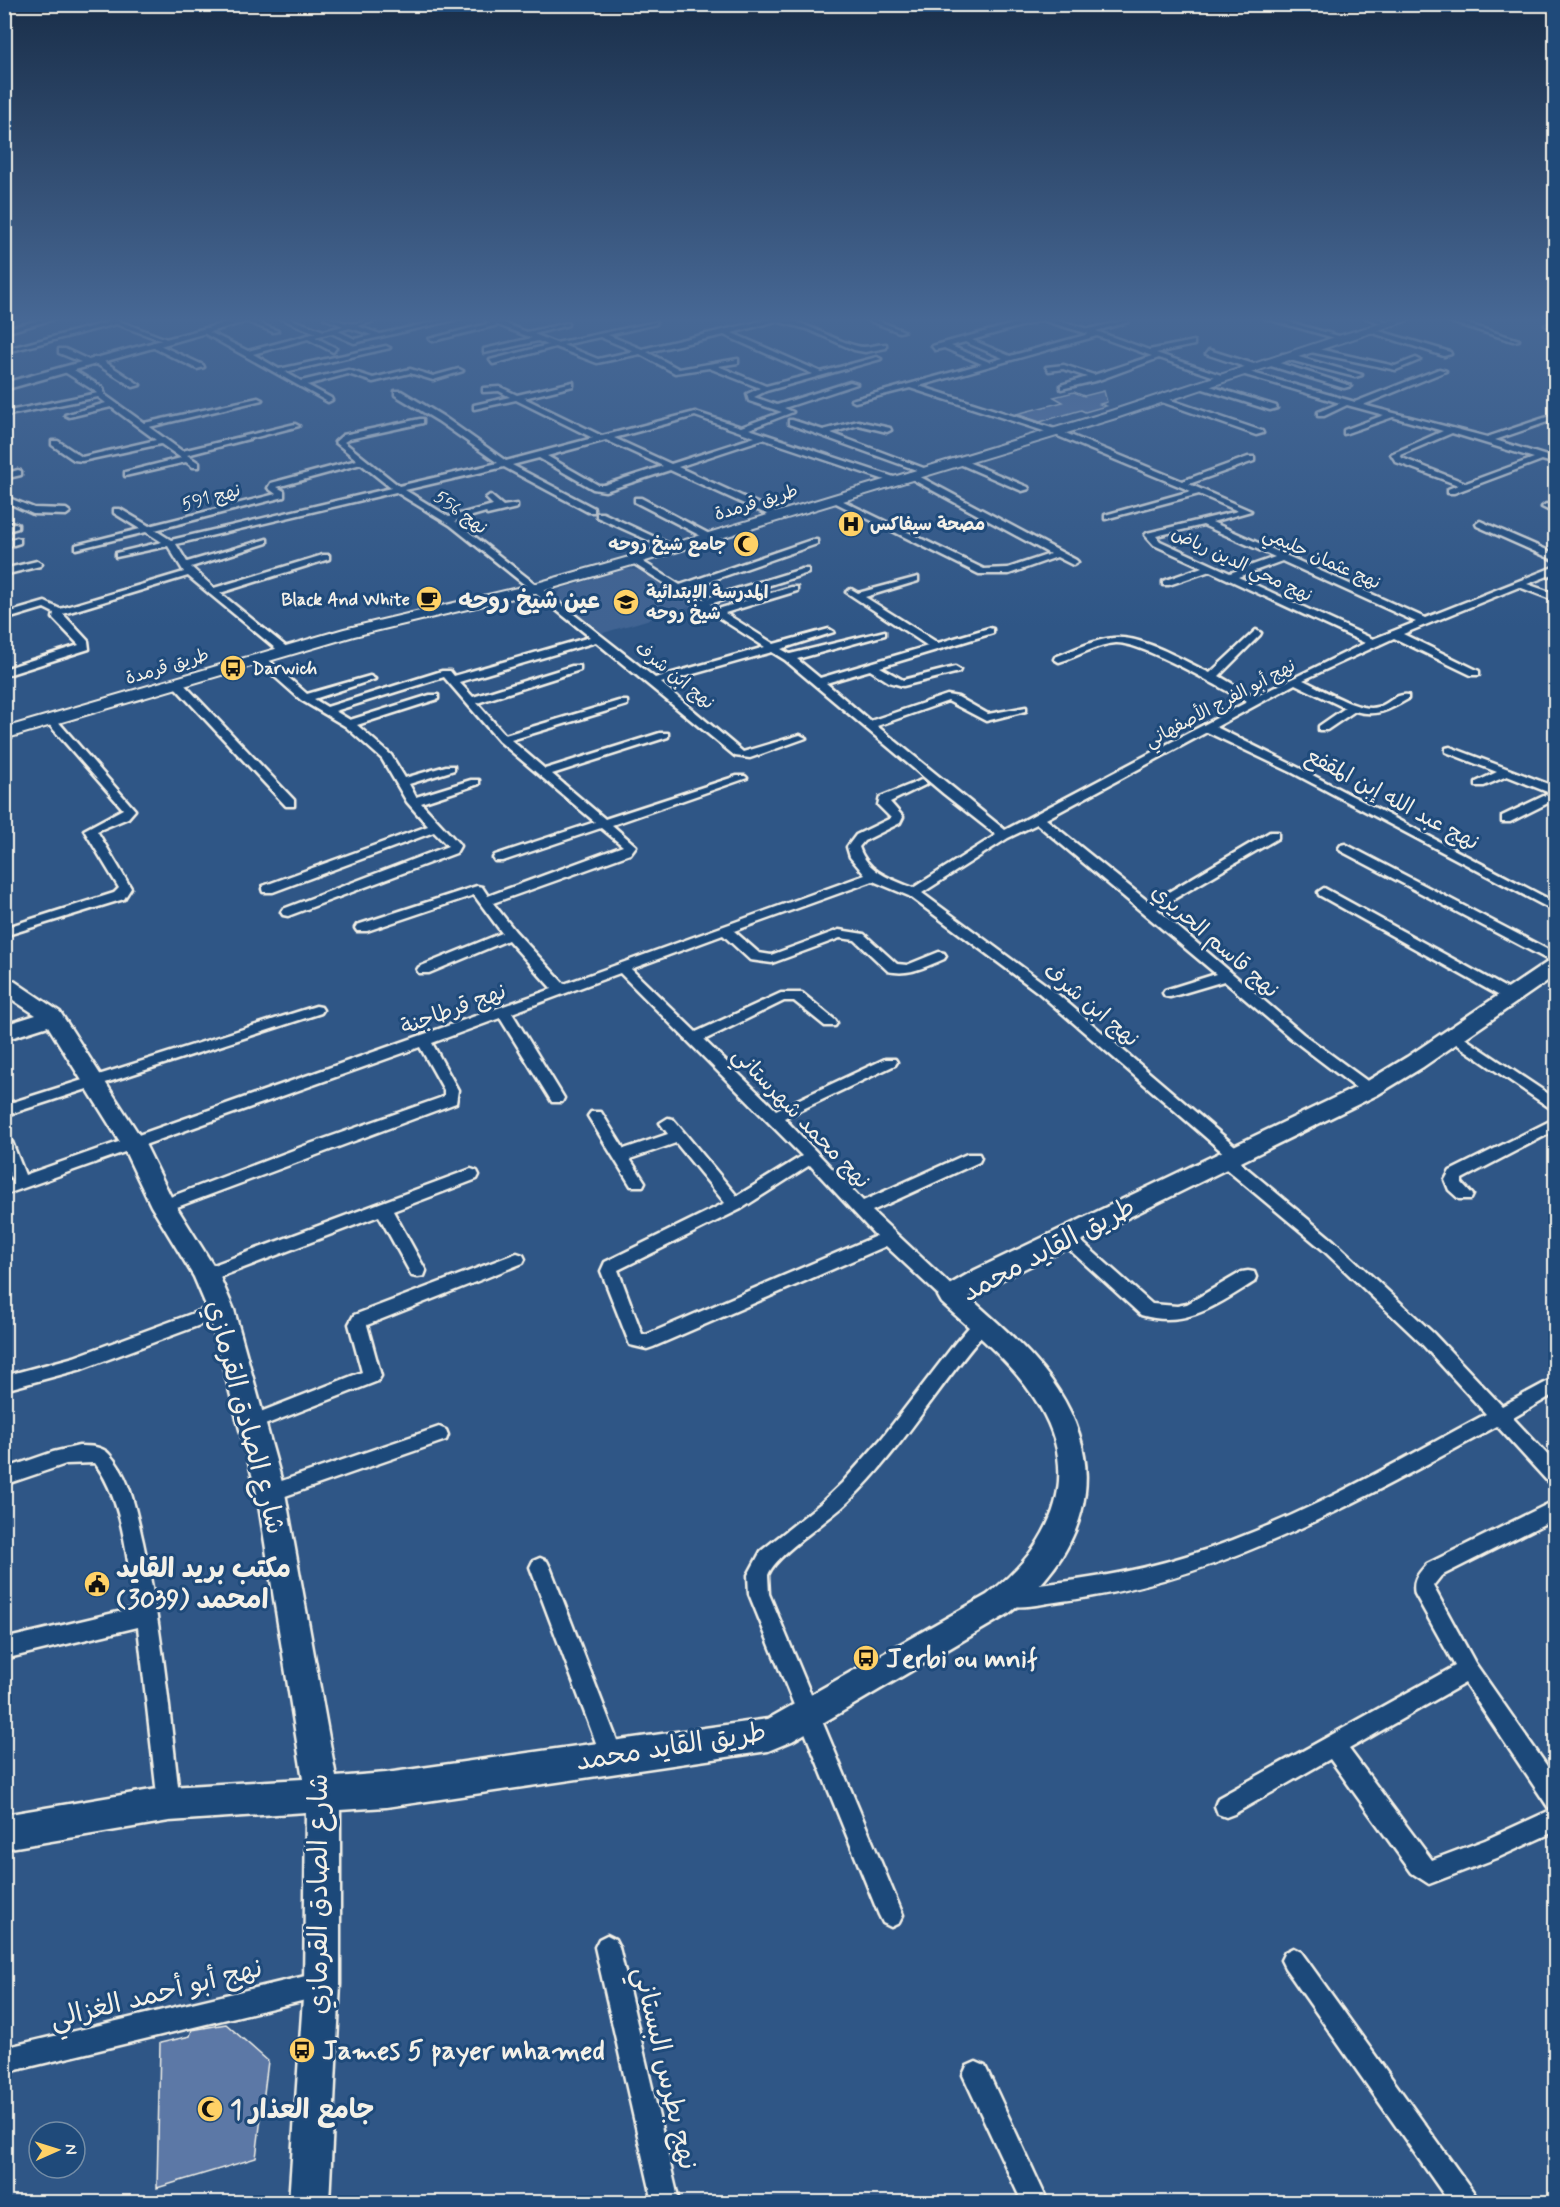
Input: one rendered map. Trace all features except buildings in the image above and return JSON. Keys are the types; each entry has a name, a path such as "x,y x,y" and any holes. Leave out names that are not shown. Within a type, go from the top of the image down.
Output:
{"main road":[{"name":"طريق قرمدة","path":"4,734 389,622 534,589 1090,421"},
{"name":"طريق القايد محمد","path":"4,1832 170,1804 256,1797 323,1796 386,1790 771,1734 844,1696 1005,1598 1036,1569 1057,1542 1070,1504 1073,1484 1072,1465 1067,1439 1057,1412 1030,1375 982,1324 951,1296 1066,1237 1369,1090 1454,1036 1556,965"},
{"name":"شارع الصادق القرمازي","path":"4,984 53,1017 133,1144 163,1206 206,1275 221,1311 272,1493 323,1796 322,1984 309,2202"},
{"path":"4,1033 53,1017"}],"street":[{"path":"135,421 196,465"},
{"path":"142,426 164,421"},
{"name":"نهج 556","path":"416,421 346,437 336,445 398,489 450,521 534,589"},
{"path":"442,421 505,464 595,513 673,548"},
{"path":"566,421 778,516"},
{"path":"119,555 505,464 662,421"},
{"path":"720,421 894,480"},
{"path":"742,429 765,421"},
{"path":"1019,421 1054,432 1184,483 1248,511 1204,522"},
{"path":"1224,421 1259,433"},
{"path":"1236,425 1245,421"},
{"path":"1347,432 1376,421"},
{"path":"1416,421 1556,462"},
{"path":"1487,440 1542,421"},
{"path":"792,422 918,472 1073,562"},
{"path":"823,433 858,423 887,430"},
{"path":"128,474 295,426"},
{"path":"1452,430 1395,454 1399,460 1465,485"},
{"path":"538,454 600,488 672,468 765,436"},
{"path":"55,444 82,459 162,441"},
{"path":"1450,491 1556,453"},
{"path":"1184,483 1251,459"},
{"path":"958,460 1025,489"},
{"name":"نهج 591","path":"79,548 281,495 272,488 274,485 359,462"},
{"path":"4,477 18,473"},
{"path":"1108,517 1202,491"},
{"path":"4,498 33,511 66,512"},
{"path":"450,521 499,506 490,498"},
{"path":"832,499 982,573 1009,571 1058,554"},
{"path":"638,500 710,537"},
{"path":"450,521 514,506"},
{"path":"117,511 170,543 187,569 285,651"},
{"name":"نهج عثمان حليمي","path":"1204,522 1427,622"},
{"name":"نهج محي الدين رياض","path":"1204,522 1150,535 1157,543 1373,643"},
{"path":"1480,524 1556,558"},
{"path":"4,529 15,526"},
{"path":"4,545 17,541"},
{"path":"4,617 45,605 59,612 264,541"},
{"path":"681,588 814,542"},
{"path":"212,592 326,557"},
{"path":"1229,577 1282,558"},
{"path":"634,560 681,588 716,614 789,658 948,792 1004,835"},
{"path":"4,572 37,564"},
{"path":"1166,583 1210,568"},
{"name":"نهج أبو الفرج الأصفهاني","path":"914,893 1004,835 1038,819 1295,680 1373,643 1556,569"},
{"path":"702,603 805,571"},
{"path":"915,579 854,594 937,647"},
{"path":"1521,585 1556,598"},
{"name":"نهج ابن شرف","path":"534,589 599,638 739,754 746,756 800,738"},
{"path":"716,614 794,589"},
{"path":"4,673 85,647 84,643 57,616 59,612"},
{"path":"653,682 829,632"},
{"path":"819,682 989,632"},
{"path":"789,658 881,633"},
{"path":"1215,680 1213,676 1215,672 1256,633"},
{"path":"1396,635 1475,673"},
{"path":"453,680 599,638"},
{"path":"1059,659 1110,640 1124,640 1136,643 1215,680 1256,702"},
{"path":"260,658 305,698 349,724 387,757 413,802 454,846 452,850 288,912"},
{"path":"509,664 528,681"},
{"path":"872,667 893,680 906,683 955,670"},
{"path":"471,701 528,681 576,668"},
{"path":"325,711 446,673 503,739 631,848 487,901"},
{"path":"305,698 370,679"},
{"path":"1295,680 1354,707 1378,711 1404,697"},
{"path":"177,683 290,803"},
{"path":"349,724 434,697"},
{"path":"869,725 947,698 954,699 986,718 1022,708"},
{"path":"503,739 623,703"},
{"path":"1323,728 1354,707"},
{"path":"4,932 119,896 125,888 90,830 124,815 129,810 51,720"},
{"name":"نهج عبد الله إبن المقفع","path":"1208,728 1318,782 1556,908"},
{"path":"544,773 664,735"},
{"path":"1450,750 1556,793"},
{"path":"401,783 450,768"},
{"path":"1480,784 1507,772"},
{"path":"500,858 741,778"},
{"path":"413,802 475,782"},
{"path":"914,893 874,877 856,857 853,847 860,838 896,820 897,817 884,804 884,800 921,784"},
{"path":"1506,819 1556,793"},
{"name":"نهج قاسم الحريري","path":"1038,819 1149,909 1298,1037 1369,1090"},
{"path":"268,889 436,827"},
{"path":"1149,909 1274,835"},
{"path":"1344,848 1556,960"},
{"name":"نهج قرطاجنة","path":"4,1189 424,1041 859,880 874,877"},
{"path":"362,928 471,890 478,891 510,934 561,990"},
{"path":"1324,892 1509,996"},
{"name":"نهج ابن شرف","path":"914,893 1044,990 1328,1245 1427,1338 1556,1477"},
{"path":"726,929 755,957 772,959 839,934 859,937 893,968 909,969 939,956"},
{"path":"424,970 510,934"},
{"name":"نهج محمد شهرستاني","path":"622,968 774,1118 888,1238 951,1296"},
{"path":"1170,993 1225,976"},
{"path":"694,1039 781,997 798,996 830,1023"},
{"path":"4,1111 316,1010"},
{"path":"504,1012 557,1098"},
{"path":"1454,1036 1556,1107"},
{"path":"163,1206 451,1099 451,1090 424,1041"},
{"path":"774,1118 890,1062"},
{"path":"596,1116 637,1182"},
{"path":"668,1123 735,1205"},
{"path":"1465,1195 1455,1186 1453,1180 1456,1175 1556,1123"},
{"path":"621,1156 678,1136"},
{"path":"4,1142 21,1184"},
{"path":"812,1157 735,1205 611,1266 609,1270 636,1340 647,1342 888,1238"},
{"path":"861,1209 973,1158"},
{"path":"206,1275 471,1175"},
{"path":"383,1208 418,1271"},
{"path":"1066,1237 1147,1310 1162,1314 1190,1312 1248,1277"},
{"path":"251,1423 372,1376 358,1323 360,1320 516,1259"},
{"path":"4,1383 76,1364 221,1311"},
{"path":"891,1915 759,1594 759,1575 763,1564 778,1548 827,1510 853,1485 960,1347 982,1324"},
{"path":"1005,1598 1102,1587 1156,1574 1223,1552 1304,1520 1502,1417 1556,1384"},
{"path":"272,1493 439,1435"},
{"path":"4,1477 76,1453 99,1456 109,1463 125,1498 147,1615 170,1804"},
{"path":"1556,1508 1434,1570 1425,1578 1423,1584 1425,1594 1468,1670 1556,1798"},
{"path":"540,1567 612,1756"},
{"path":"4,1649 147,1615"},
{"path":"1226,1806 1468,1670"},
{"path":"1334,1746 1420,1865 1430,1872 1489,1850 1556,1819"},
{"name":"نهج بطرس البستاني","path":"607,1947 666,2202"},
{"path":"1293,1960 1465,2202"},
{"name":"نهج أبو أحمد الغزالي","path":"4,2061 322,1984"},
{"path":"976,2075 1035,2202"}],"shaded area":[{"name":"المدرسة الإبتدائية شيخ روحه","path":"626,569 647,571 697,605 603,633 556,599 561,589"}],"place":[{"name":"مصحة سيفاكس","path":"851,524"},
{"name":"جامع شيخ روحه","path":"746,544"},
{"name":"Black And White","path":"429,599"},
{"name":"المدرسة الإبتدائية شيخ روحه","path":"626,602"},
{"name":"Darwich","path":"233,668"},
{"name":"مكتب بريد القايد امحمد (3039)","path":"97,1584"},
{"name":"Jerbi ou mnif","path":"866,1658"},
{"name":"James 5 payer mhamed","path":"302,2050"},
{"name":"جامع العذار 1","path":"210,2109"}],"district":[{"name":"عين شيخ روحه","path":"529,600"}]}
